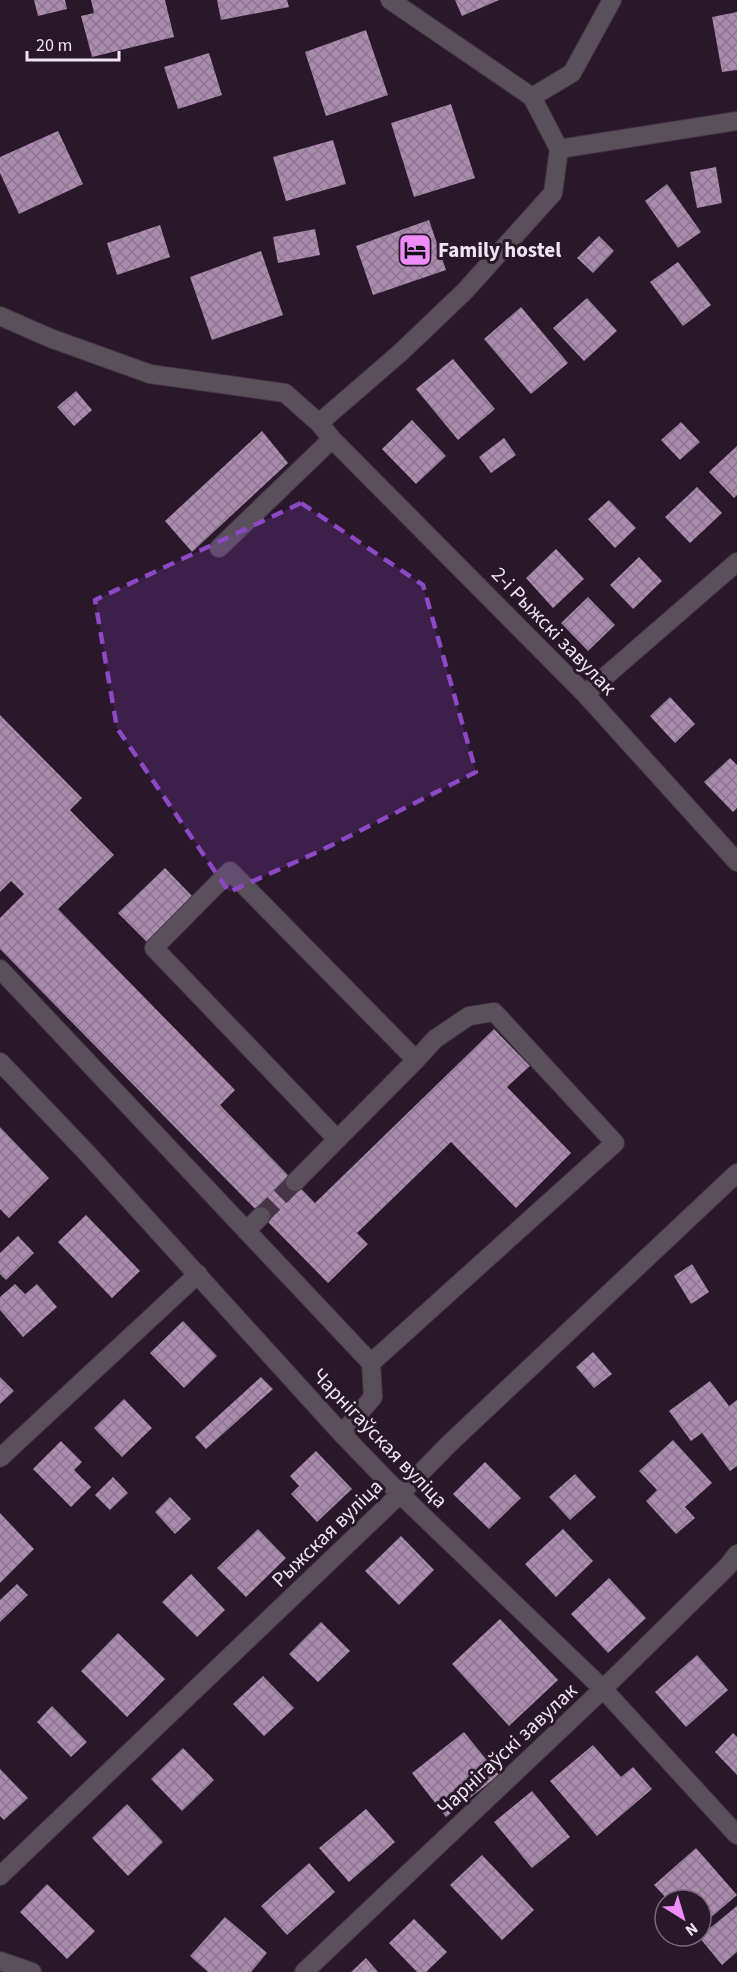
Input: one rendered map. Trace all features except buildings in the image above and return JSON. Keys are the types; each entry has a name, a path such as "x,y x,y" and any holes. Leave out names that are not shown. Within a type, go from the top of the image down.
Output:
{"street":[{"path":"319,423 400,353 465,291 553,193 559,149 532,97 390,0"},
{"path":"532,97 572,73 612,0"},
{"path":"559,149 737,121"},
{"name":"2-і Рыжскі завулак","path":"0,316 50,338 150,374 285,393 319,423 332,439 585,694 737,862"},
{"path":"219,548 332,439"},
{"path":"585,694 737,562"},
{"path":"337,1139 154,948 230,871 416,1060"},
{"path":"0,969 371,1363 373,1397 342,1434"},
{"path":"295,1182 435,1039 469,1016 494,1012 615,1143 371,1363"},
{"name":"Чарнігаўская вуліца","path":"0,1062 86,1152 342,1434 400,1494 603,1689 737,1835"},
{"name":"Рыжская вуліца","path":"0,1876 400,1494 449,1444 737,1173"},
{"path":"246,1231 261,1216"},
{"path":"0,1458 198,1274"},
{"name":"Чарнігаўскі завулак","path":"304,1972 603,1689 727,1567 737,1554"},
{"path":"0,1961 32,1972"}],"highlighted area":[{"path":"301,503 423,585 476,772 322,850 229,892 117,728 95,600"}],"tunnel":[{"path":"261,1216 295,1182"}],"place":[{"name":"Family hostel","path":"415,250"}]}
